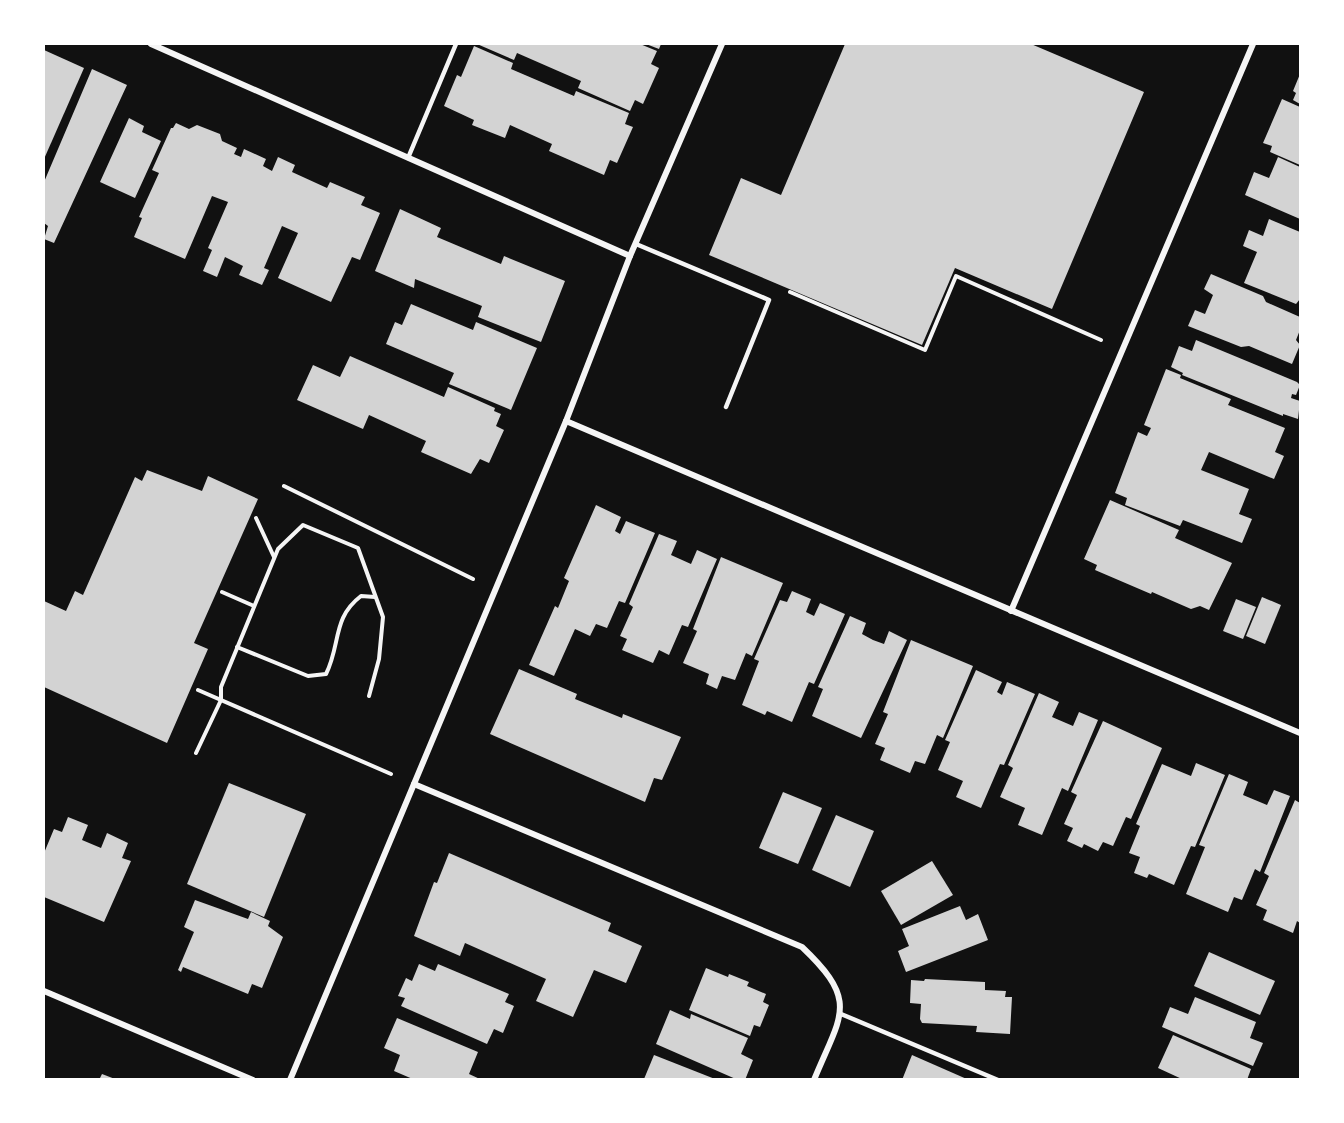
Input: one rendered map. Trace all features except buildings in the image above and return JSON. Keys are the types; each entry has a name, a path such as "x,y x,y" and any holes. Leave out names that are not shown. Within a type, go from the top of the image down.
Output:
{"street":[{"path":"150,44 630,256"},
{"path":"290,1080 566,421 630,256 722,44"},
{"path":"1011,611 1253,44"},
{"path":"566,421 1300,733"},
{"path":"414,784 802,947 828,971 840,995 841,1014 814,1080"},
{"path":"44,991 253,1080"}],"lane":[{"path":"408,158 456,44"},
{"path":"636,244 769,300 726,407"},
{"path":"841,1014 998,1080"}],"path":[{"path":"783,290 925,350 956,276 1101,341"},
{"path":"284,486 473,579"},
{"path":"256,518 274,558"},
{"path":"196,753 220,700 221,687 278,549 303,525 358,548 382,617 380,659 369,696"},
{"path":"222,592 255,606"},
{"path":"237,647 308,676 326,674 335,655 338,627 348,606 361,596 376,597"},
{"path":"198,690 391,774"}]}
